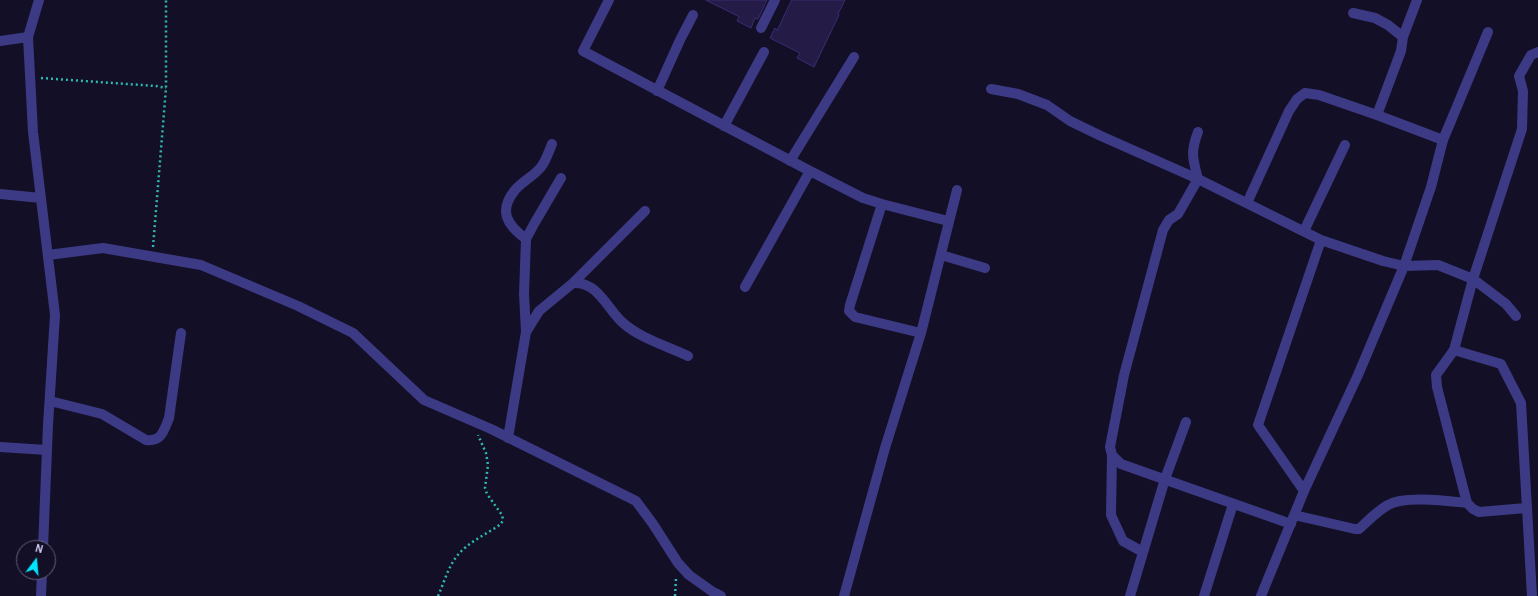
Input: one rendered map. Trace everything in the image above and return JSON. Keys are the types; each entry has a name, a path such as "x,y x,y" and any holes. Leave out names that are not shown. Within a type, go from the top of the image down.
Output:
{"street":[{"path":"39,0 28,37 30,77 33,132 55,315 43,540"},
{"path":"609,0 583,51 850,192 882,204 948,221"},
{"path":"761,28 775,0"},
{"path":"1377,114 1401,51 1403,37 1417,0"},
{"path":"1353,13 1375,18 1388,25 1403,37"},
{"path":"657,91 680,40 694,15"},
{"path":"1261,596 1292,519 1362,368 1404,266 1431,186 1443,140 1488,32"},
{"path":"0,42 28,37"},
{"path":"724,126 764,52"},
{"path":"1526,508 1479,512 1467,503 1437,387 1436,375 1454,350 1473,279 1522,129 1523,91 1520,76 1531,55 1538,52"},
{"path":"790,161 854,57"},
{"path":"991,89 1018,94 1047,105 1070,121 1198,179 1322,240 1383,261 1404,266 1438,265 1473,279 1506,304 1516,316"},
{"path":"1247,203 1289,111 1297,99 1305,93 1319,95 1377,114 1443,140"},
{"path":"1143,552 1123,541 1111,515 1112,455 1110,447 1124,375 1163,230 1169,220 1178,214 1198,179 1192,155 1198,132"},
{"path":"526,239 514,230 506,215 508,204 515,190 542,166 552,144"},
{"path":"1304,231 1346,145"},
{"path":"745,287 810,171"},
{"path":"508,438 526,332 524,294 526,239 561,178"},
{"path":"844,596 885,448 921,333 957,190"},
{"path":"0,194 41,198"},
{"path":"882,204 849,311 855,317 921,333"},
{"path":"526,332 539,311 573,283 645,211"},
{"path":"1304,492 1258,425 1322,240"},
{"path":"48,255 103,248 201,265 298,306 353,333 424,400 508,438 636,501 678,563 689,574 713,592 721,596"},
{"path":"941,255 985,268"},
{"path":"573,283 585,284 594,289 622,322 632,330 688,356"},
{"path":"50,401 102,414 146,440 153,441 160,437 169,418 181,334"},
{"path":"1454,350 1501,364 1521,403 1532,596"},
{"path":"1130,596 1165,479 1186,422"},
{"path":"0,447 47,450"},
{"path":"1112,455 1121,464 1234,504 1292,519 1355,530 1388,505 1396,502 1425,500 1467,503"},
{"path":"1204,596 1234,504"},
{"path":"41,596 42,580"}],"path":[{"path":"152,256 166,88 166,0"},
{"path":"30,77 166,88"},
{"path":"438,596 453,562 458,555 465,548 501,524 502,520 502,515 487,494 485,488 488,465 486,453 471,421"}],"building":[{"path":"706,0 767,0 758,19 755,18 751,28 737,21 739,17"},
{"path":"792,0 845,0 814,67 797,58 800,53 770,38 775,28 777,30"}]}
